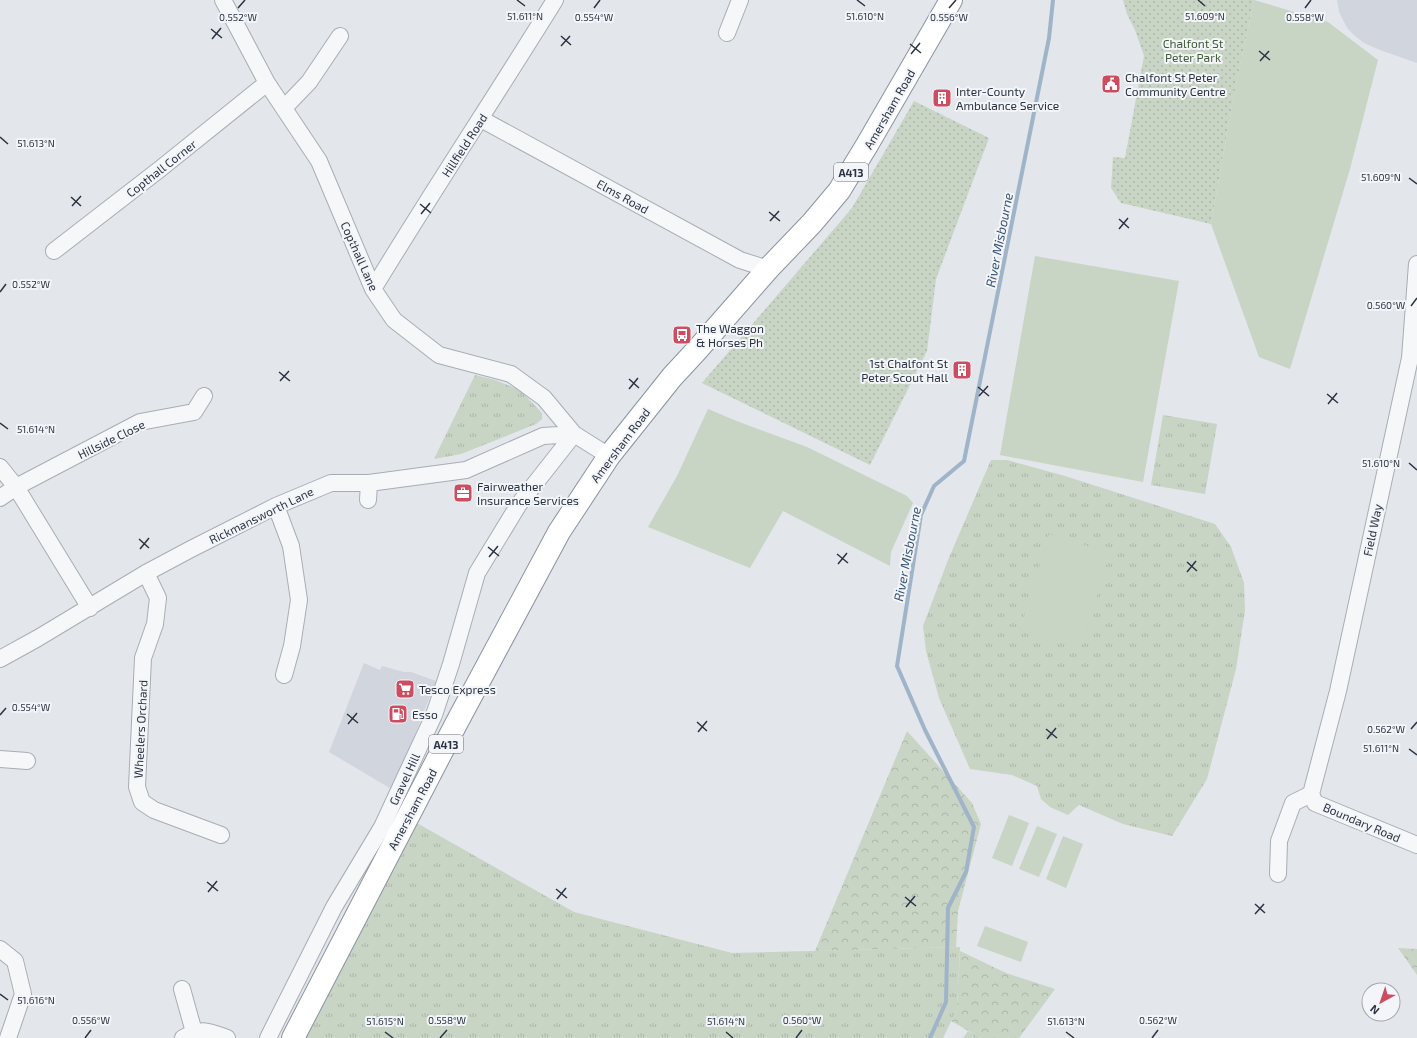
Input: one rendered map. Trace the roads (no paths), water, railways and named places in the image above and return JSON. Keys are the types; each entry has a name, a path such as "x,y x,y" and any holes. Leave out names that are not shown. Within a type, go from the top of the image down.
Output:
{"highway":[{"name":"Amersham Road","path":"293,1038 456,724 559,532 609,456 672,376 698,350 768,269 812,223 839,191 867,146 951,0"}],"street":[{"name":"Copthall Lane","path":"223,0 267,83 319,161 373,289 394,320 439,356 511,374 544,398 574,434"},
{"name":"Hillfield Road","path":"373,289 555,0"},
{"path":"727,33 740,0"},
{"path":"284,108 309,82 340,36"},
{"name":"Copthall Corner","path":"54,251 160,169 267,83"},
{"name":"Elms Road","path":"481,119 740,260 768,269"},
{"name":"Field Way","path":"1311,794 1338,691 1410,358 1417,268"},
{"name":"Hillside Close","path":"0,498 16,487 140,422 194,412 204,396"},
{"path":"574,434 609,456"},
{"name":"Rickmansworth Lane","path":"0,659 90,608 146,574 276,506 331,482 369,483 466,470 543,436 574,434"},
{"name":"Gravel Hill","path":"268,1038 334,907 382,827 434,715 451,664 477,573 519,504 574,434"},
{"path":"0,467 16,487 90,608"},
{"path":"368,500 369,483"},
{"path":"276,506 291,546 299,600 292,646 284,675"},
{"name":"Wheelers Orchard","path":"146,574 158,598 155,624 143,658 137,788 142,802 154,810 221,835"},
{"path":"0,759 27,761"},
{"path":"1278,874 1279,841 1293,804 1311,794"},
{"name":"Boundary Road","path":"1311,794 1315,803 1417,845"},
{"path":"0,949 16,961 23,994 8,1038"},
{"path":"182,989 189,1035 208,1031 227,1038"}],"waterway":[{"name":"River Misbourne","path":"930,1038 946,1002 948,908 966,872 974,827 925,730 897,666 921,515 934,486 964,461 1049,38 1053,0"}],"place":[{"name":"Chalfont St Peter Community Centre","path":"1111,84"},
{"name":"Inter-County Ambulance Service","path":"942,98"},
{"name":"The Waggon & Horses Ph","path":"682,335"},
{"name":"1st Chalfont St Peter Scout Hall","path":"962,370"},
{"name":"Fairweather Insurance Services","path":"463,493"},
{"name":"Tesco Express","path":"405,689"},
{"name":"Esso","path":"398,714"}],"park label":[{"name":"Chalfont St Peter Park","path":"1193,50"}]}
